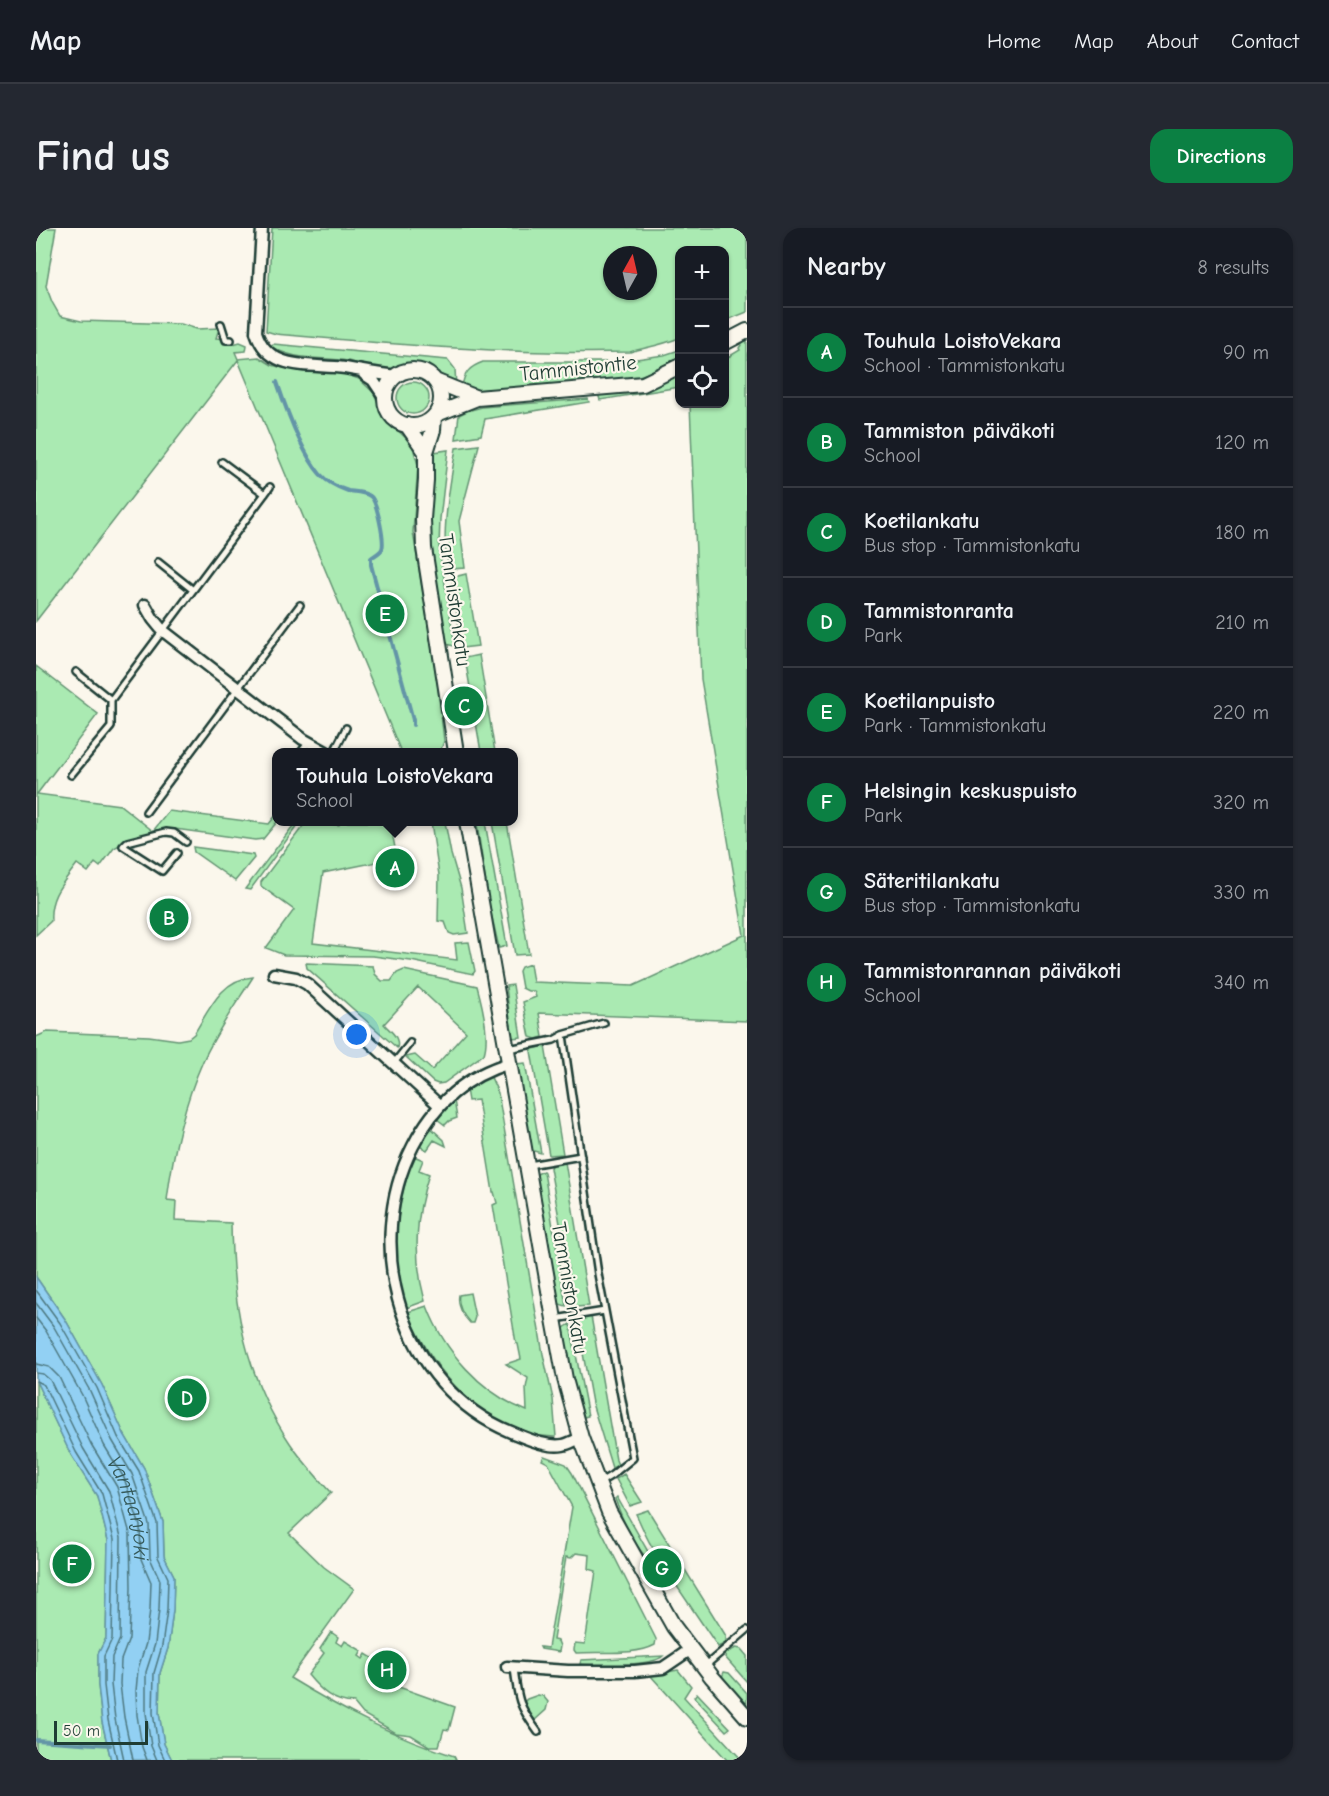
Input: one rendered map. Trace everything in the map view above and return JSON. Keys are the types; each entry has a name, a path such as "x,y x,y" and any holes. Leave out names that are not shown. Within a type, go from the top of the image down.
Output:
{"street":[{"path":"262,228 256,332 263,347 276,358 289,364 346,368 397,376"},
{"path":"729,340 747,331"},
{"name":"Tammistontie","path":"435,416 477,398 633,386 651,381 675,369"},
{"path":"361,372 374,380 386,398 391,416 407,425 419,426 435,416 441,397 435,381 427,374 406,371 390,383 386,398"},
{"name":"Tammistontie","path":"435,381 477,398"},
{"name":"Tammistonkatu","path":"435,416 426,452 424,548 455,748"},
{"path":"407,425 426,452"},
{"path":"145,605 153,620 162,630 317,748"},
{"name":"Tammistonkatu","path":"468,826 565,1379 580,1438 609,1512 674,1627 747,1717"},
{"path":"274,974 296,978 307,984 439,1105"},
{"path":"509,1056 493,1068 470,1080 439,1105 424,1125 407,1158 394,1196 389,1238 390,1256 402,1312 418,1349 428,1365 455,1395 472,1410 502,1428 542,1443 563,1445 580,1438"},
{"path":"510,1666 568,1671 636,1671 663,1668 691,1649"}],"lane":[{"path":"221,324 226,339 231,340"},
{"path":"222,462 265,494"},
{"path":"71,775 111,727 111,700 270,487"},
{"path":"158,562 193,590"},
{"path":"146,812 300,605"},
{"path":"76,672 111,700"},
{"path":"336,748 346,728"},
{"path":"304,748 308,743"},
{"path":"177,853 162,871 123,846 127,842 166,832 174,833 186,842"},
{"path":"509,1056 563,1035 604,1023"},
{"path":"563,1035 605,1311 633,1458 597,1484"},
{"path":"394,1063 410,1043"},
{"path":"528,1165 581,1156"},
{"path":"554,1319 605,1311"},
{"path":"704,1666 747,1630"},
{"path":"510,1666 522,1710 538,1732"}],"green space":[{"path":"36,228 56,228 46,286 60,316 81,321 181,324 197,329 219,328 216,338 230,339 233,344 240,342 247,345 246,351 235,352 238,359 259,357 272,365 283,368 342,373 359,379 374,393 383,416 412,444 418,465 413,532 437,680 444,741 441,748 399,748 238,360 36,621"},
{"path":"272,228 747,228 747,312 729,319 729,246 675,246 675,339 630,352 541,352 453,348 276,334 266,331"},
{"path":"747,336 747,1021 539,1013 543,1037 536,1039 530,1037 523,1002 536,997 534,991 522,988 519,971 521,967 530,964 533,982 633,986 744,935 701,679 690,408 729,408 729,357 740,350"},
{"path":"273,344 448,360 455,369 456,386 420,365 388,370 377,369 347,361 288,354 270,346"},
{"path":"675,351 675,360 633,378 477,390 462,387 468,371 483,362 616,362"},
{"path":"675,374 675,388 600,400 598,394"},
{"path":"413,382 424,387 429,398 424,409 413,414 402,409 397,398 402,387"},
{"path":"588,399 589,402 485,419 481,435 456,439 459,415 467,411 482,407"},
{"path":"479,445 459,521 465,568 451,569 447,559 445,528 456,448"},
{"path":"448,450 439,547 455,646 445,644 429,554 428,519 434,452"},
{"path":"466,574 478,646 462,648 452,581 454,577"},
{"path":"479,655 494,748 480,748 465,658"},
{"path":"36,666 98,714 37,794 120,805 153,831 169,811 269,824 272,820 274,826 263,839 255,840 175,829 130,839 114,848 100,867 95,863 88,872 77,864 55,897 52,904 51,921 36,935"},
{"path":"293,826 297,826 250,890 245,889"},
{"path":"303,826 391,826 397,858 323,873 313,943 457,960 455,943 469,942 475,971 473,974 411,961 373,956 284,955 266,948 294,910 261,886 261,882"},
{"path":"432,826 446,826 461,888 468,933 454,935 449,933 445,922 438,921 439,875"},
{"path":"477,826 486,826 507,946 499,948 489,904"},
{"path":"493,826 508,826 529,954 515,955"},
{"path":"193,847 253,855 254,858 235,881 194,852"},
{"path":"306,963 373,966 375,974 382,981 391,981 397,973 404,970 477,986 486,1029 484,1054 444,1083 433,1082 406,1057 415,1055 432,1070 466,1032 418,987 384,1024 396,1038 397,1048 307,968"},
{"path":"253,977 214,1039 196,1078 180,1129 167,1200 176,1201 175,1220 231,1223 238,1310 244,1338 262,1392 290,1443 331,1493 289,1533 324,1567 354,1589 290,1678 369,1722 454,1756 456,1760 172,1760 164,1744 159,1713 160,1673 168,1648 173,1610 174,1576 164,1556 163,1522 144,1468 124,1434 102,1385 65,1319 36,1277 36,1037 47,1032 149,1036 178,1040 189,1038 224,990 232,983"},
{"path":"513,985 521,1037 512,1038 506,986"},
{"path":"545,1046 563,1154 549,1155 531,1051"},
{"path":"525,1063 541,1153 530,1150 516,1064"},
{"path":"490,1075 498,1093 543,1354 553,1399 556,1437 531,1434 508,1426 486,1413 466,1397 447,1377 432,1356 408,1312 427,1306 443,1339 466,1369 494,1393 527,1411 528,1378 506,1364 521,1359 516,1343 493,1205 497,1203 493,1192 478,1100 468,1101 466,1089"},
{"path":"454,1100 457,1118 445,1125 437,1119"},
{"path":"430,1127 444,1140 446,1146 434,1140 427,1150 419,1146"},
{"path":"414,1156 423,1160 419,1170 429,1174 418,1221 417,1237 421,1285 425,1301 406,1308 397,1269 396,1231 402,1194"},
{"path":"565,1162 589,1306 575,1307 550,1168 551,1165"},
{"path":"543,1171 566,1306 556,1303 535,1175"},
{"path":"470,1293 475,1317 473,1323 465,1317 459,1303 459,1295"},
{"path":"591,1316 618,1465 612,1468 592,1403 577,1320"},
{"path":"570,1324 588,1416 584,1417 570,1372 561,1330"},
{"path":"36,1381 71,1455 97,1496 108,1540 106,1638 98,1654 98,1685 102,1722 111,1760 36,1760"},
{"path":"544,1456 566,1464 572,1473 656,1639 655,1645 637,1651 576,1653 575,1643 585,1644 596,1571 589,1569 590,1555 576,1553 571,1558 566,1557 553,1640 558,1641 559,1652 541,1649 540,1647 548,1648 572,1507 548,1463 542,1460"},
{"path":"624,1474 642,1502 630,1506 616,1479"},
{"path":"617,1497 655,1564 653,1565 646,1558 630,1534 615,1499"},
{"path":"648,1510 726,1636 726,1643 718,1647 670,1576 673,1571 651,1545 636,1514"},
{"path":"331,1632 338,1637 336,1642 342,1646 345,1641 362,1651 359,1656 363,1659 366,1654 387,1667 395,1674 391,1680 397,1683 396,1686 455,1707 449,1730 444,1729 439,1746 429,1746 411,1735 396,1733 363,1714 354,1703 334,1698 318,1686 308,1675 324,1653 320,1649"},
{"path":"736,1648 741,1649 747,1656 747,1682 725,1657 726,1653"},
{"path":"663,1656 648,1662 611,1665 580,1664 581,1660"},
{"path":"678,1670 691,1686 684,1697 742,1760 727,1760 650,1675"},
{"path":"724,1672 729,1673 747,1693 747,1707 722,1677"},
{"path":"697,1693 730,1728 726,1731 694,1697"},
{"path":"538,1695 543,1696 548,1702 546,1710 535,1720 523,1703"}],"water":[{"name":"Vantaanjoki","path":"36,1277 65,1319 102,1385 124,1434 144,1468 163,1522 164,1556 174,1576 173,1610 168,1648 160,1673 159,1713 164,1744 172,1760 111,1760 102,1722 98,1685 98,1654 106,1638 108,1540 97,1496 71,1455 36,1381"}],"waterway":[{"path":"277,382 301,443 320,474 341,488 362,493 373,499 380,521 383,545 379,553 371,558 371,565 413,725"},
{"path":"36,1740 110,1745"}],"place":[{"name":"Koetilanpuisto","path":"385,614"},
{"name":"Koetilankatu","path":"464,706"},
{"name":"Touhula LoistoVekara","path":"395,868"},
{"name":"Tammiston päiväkoti","path":"169,918"},
{"name":"Tammistonranta","path":"187,1398"},
{"name":"Helsingin keskuspuisto","path":"72,1564"},
{"name":"Säteritilankatu","path":"662,1568"},
{"name":"Tammistonrannan päiväkoti","path":"387,1670"}]}
